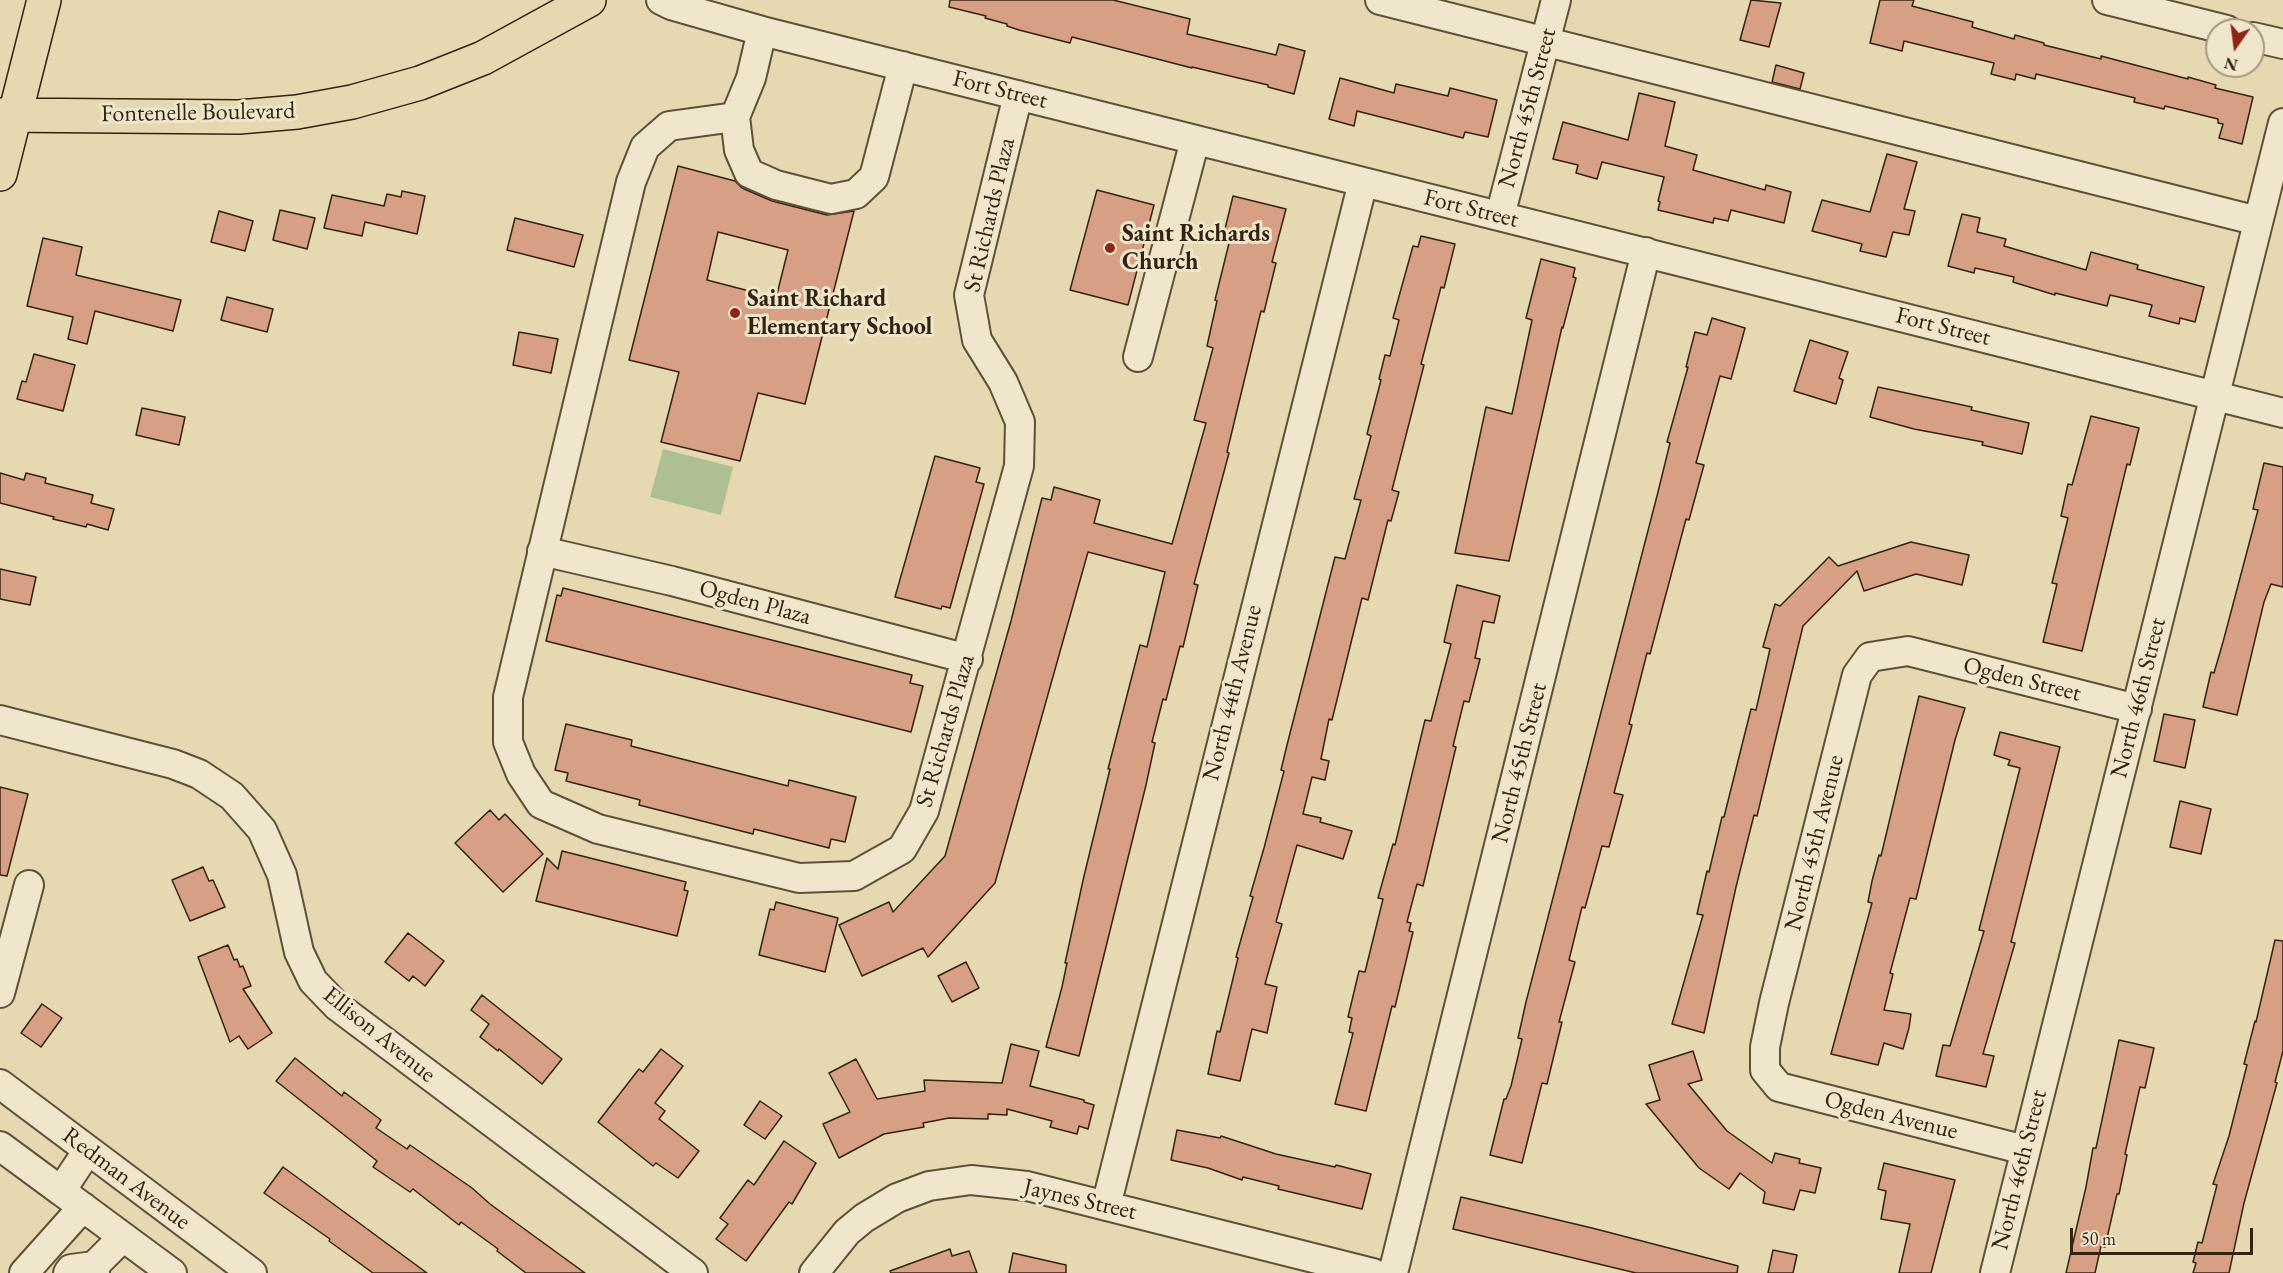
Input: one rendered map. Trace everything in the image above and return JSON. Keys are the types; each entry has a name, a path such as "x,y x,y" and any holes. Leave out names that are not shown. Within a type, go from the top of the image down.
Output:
{"main road":[{"path":"0,174 7,115 44,0"},
{"name":"Fontenelle Boulevard","path":"7,115 239,117 297,112 352,102 420,84 483,58 589,0"}],"street":[{"name":"Fort Street","path":"661,0 671,5 762,31 2283,413"},
{"path":"1380,0 2258,221"},
{"name":"North 45th Street","path":"1500,216 1556,0"},
{"path":"2108,0 2205,24"},
{"path":"762,31 751,78 735,117 739,150 749,173 776,185 831,199 856,194 874,177 903,66"},
{"path":"2265,40 2283,44"},
{"name":"St Richards Plaza","path":"735,117 669,126 645,147 632,182 508,697 508,742 521,774 541,804 598,829 799,878 854,876 902,849 924,811 968,658 1019,466 1020,422 1003,382 977,340 969,296 1018,95"},
{"name":"North 46th Street","path":"1995,1273 2283,123"},
{"path":"1138,357 1195,140"},
{"name":"North 44th Avenue","path":"1106,1206 1363,182"},
{"name":"North 45th Street","path":"1393,1273 1646,252"},
{"name":"Ogden Plaza","path":"542,551 968,658"},
{"name":"Ogden Street","path":"1908,651 2137,709"},
{"name":"North 45th Avenue","path":"1765,1070 1765,1047 1774,1004 1857,675 1870,657 1908,651"},
{"name":"Ellison Avenue","path":"0,720 173,764 199,774 232,795 262,830 282,875 299,952 314,981 337,1006 693,1273"},
{"path":"0,993 29,885"},
{"name":"Ogden Avenue","path":"1765,1070 1779,1087 2025,1150"},
{"name":"Redman Avenue","path":"0,1084 252,1273"},
{"path":"0,1146 165,1271"},
{"path":"61,1191 88,1150"},
{"name":"Jaynes Street","path":"814,1273 847,1232 864,1218 897,1198 929,1186 954,1182 992,1181 1027,1186 1373,1273"},
{"path":"24,1273 83,1208"},
{"path":"86,1271 123,1237"}],"green space":[{"path":"663,449 733,467 721,515 650,497"}],"building":[{"path":"950,0 1113,0 1190,19 1187,34 1276,55 1279,44 1305,51 1294,94 1268,87 1268,85 1072,37 1070,43 1019,30 985,18 986,16 949,7"},
{"path":"1751,0 1781,3 1769,47 1740,40"},
{"path":"1880,0 1914,0 1912,6 1973,22 1972,27 2014,39 2015,35 2044,43 2044,45 2101,59 2101,56 2188,79 2188,77 2216,85 2215,88 2253,97 2242,144 2219,138 2223,124 2218,123 2218,119 2165,106 2164,109 2134,102 2135,98 2036,74 2035,79 2016,74 2015,80 1991,74 1994,63 1904,41 1902,51 1870,43"},
{"path":"1776,65 1804,73 1800,89 1772,82"},
{"path":"1340,78 1394,93 1396,84 1448,96 1450,88 1497,100 1488,137 1465,132 1463,138 1357,111 1354,126 1329,119"},
{"path":"1639,93 1675,102 1665,146 1697,155 1693,170 1765,190 1766,185 1791,192 1784,223 1731,210 1728,221 1714,218 1713,223 1658,210 1664,177 1602,162 1597,179 1576,173 1578,165 1553,159 1563,122 1628,140"},
{"path":"1887,154 1917,162 1904,209 1915,211 1909,235 1893,232 1886,257 1860,251 1862,244 1812,231 1822,200 1870,212"},
{"path":"678,166 735,181 742,188 772,201 827,215 854,211 805,404 758,393 740,461 661,442 679,372 629,360","holes":["718,232 788,250 776,298 707,280"]},
{"path":"1097,190 1154,205 1128,305 1070,290"},
{"path":"402,191 425,196 417,234 365,222 362,236 324,228 332,195 384,206 387,194 401,197"},
{"path":"1233,196 1286,209 1272,262 1276,263 1264,312 1261,311 1227,452 1229,453 1194,584 1198,585 1183,647 1180,646 1152,742 1155,743 1146,785 1079,1056 1046,1047 1062,987 1067,963 1065,963 1110,769 1108,769 1140,645 1147,647 1165,572 1088,552 995,883 928,957 923,948 862,976 839,925 889,902 893,912 945,856 1011,621 1042,498 1051,500 1054,487 1100,500 1094,523 1172,544 1206,423 1194,420 1213,348 1207,346 1217,301 1215,300 1232,231 1225,229"},
{"path":"280,210 315,218 307,249 273,240"},
{"path":"219,211 253,221 245,251 211,242"},
{"path":"1962,214 1980,218 1977,232 2006,239 2004,246 2086,270 2091,252 2138,265 2137,269 2204,287 2195,322 2180,318 2179,324 2149,316 2152,305 2110,295 2107,306 2055,293 2055,295 2013,282 2014,277 1975,268 1974,273 1948,266"},
{"path":"515,218 583,235 574,267 507,250"},
{"path":"1421,236 1455,244 1421,364 1424,365 1392,490 1399,492 1391,521 1388,520 1368,600 1362,598 1332,720 1329,719 1321,759 1329,761 1325,780 1312,777 1303,814 1321,818 1320,822 1352,831 1343,859 1297,845 1276,922 1282,924 1265,984 1277,987 1267,1033 1252,1029 1240,1081 1208,1074 1335,557 1345,559 1361,500 1354,499 1371,436 1367,434 1385,355 1390,356 1399,320 1393,318 1413,246 1418,247"},
{"path":"43,238 82,247 76,275 181,300 173,331 95,311 87,344 68,339 73,317 27,306"},
{"path":"1541,259 1575,268 1573,277 1576,278 1562,327 1509,561 1455,553 1486,407 1512,414 1532,320 1526,318"},
{"path":"227,297 273,309 267,332 221,320"},
{"path":"1712,318 1745,328 1731,379 1720,376 1696,463 1704,465 1689,520 1686,519 1650,654 1647,653 1629,724 1632,725 1614,793 1623,795 1609,847 1602,846 1585,908 1582,907 1569,960 1575,962 1559,1022 1562,1022 1547,1084 1542,1083 1522,1163 1490,1155 1504,1099 1511,1086 1522,1039 1518,1038 1526,1002 1658,492 1670,443 1667,442 1688,367 1686,367 1695,332 1707,335"},
{"path":"519,332 558,339 551,373 513,365"},
{"path":"1810,340 1848,352 1839,378 1843,380 1836,404 1794,391"},
{"path":"34,354 75,365 63,411 17,399 22,381 26,382"},
{"path":"1878,387 1972,407 1971,410 2029,423 2022,454 1982,445 1983,442 1914,429 1870,417"},
{"path":"142,408 185,417 179,445 136,435"},
{"path":"2091,416 2139,428 2130,465 2127,464 2082,651 2043,642 2057,584 2052,583 2068,518 2061,516 2068,484 2072,485"},
{"path":"935,456 980,468 976,482 984,484 950,608 942,606 941,609 895,597"},
{"path":"2264,463 2283,467 2283,587 2271,584 2264,602 2237,715 2203,707 2258,510 2253,509"},
{"path":"0,473 24,480 26,473 46,478 45,483 93,495 91,503 114,509 108,530 53,519 54,517 0,503"},
{"path":"1911,542 1969,555 1962,585 1916,574 1864,591 1857,571 1803,626 1757,816 1754,815 1736,887 1704,1033 1672,1024 1703,915 1697,914 1707,871 1709,872 1722,817 1724,817 1751,709 1756,710 1770,649 1763,647 1775,604 1780,606 1829,557 1838,566"},
{"path":"0,569 36,577 30,605 0,599"},
{"path":"1457,585 1500,596 1494,623 1483,621 1475,658 1480,659 1469,702 1464,701 1453,746 1456,747 1423,886 1417,884 1407,922 1411,923 1409,931 1413,932 1366,1111 1335,1104 1353,1033 1349,1032 1352,1018 1348,1017 1359,971 1365,972 1383,899 1378,898 1393,844 1395,845 1425,720 1431,721 1451,644 1444,642"},
{"path":"563,588 912,675 910,683 923,686 911,732 546,641 557,595 561,596"},
{"path":"1919,696 1965,708 1916,899 1910,898 1890,973 1893,974 1884,1010 1911,1014 1909,1028 1903,1049 1884,1043 1878,1065 1831,1054 1872,903 1868,902 1872,881 1879,855 1881,856"},
{"path":"2164,714 2195,720 2185,768 2154,761"},
{"path":"566,724 632,740 631,746 788,786 789,780 856,797 845,842 831,839 829,848 754,829 753,834 639,805 640,800 566,781 568,773 555,770"},
{"path":"2000,732 2060,747 2011,942 2015,943 1983,1054 1994,1056 1986,1087 1936,1076 1943,1045 1950,1046 1984,931 1979,930 2020,768 2008,765 2010,760 1994,755"},
{"path":"0,787 28,794 7,876 0,875"},
{"path":"2180,801 2211,809 2201,854 2170,847"},
{"path":"490,810 499,820 505,814 543,854 503,892 455,843"},
{"path":"562,851 686,882 684,890 688,891 677,936 536,901 547,858 558,869"},
{"path":"203,867 209,881 213,880 225,907 190,921 172,880"},
{"path":"776,902 838,918 825,972 759,955 770,909 774,910"},
{"path":"408,933 444,961 425,986 413,976 409,981 385,962"},
{"path":"2275,940 2283,941 2283,1051 2275,1082 2277,1083 2244,1203 2229,1273 2193,1273 2198,1242 2202,1243 2217,1185 2213,1184 2229,1136 2247,1065 2244,1064"},
{"path":"228,945 234,960 237,959 240,967 243,966 251,986 243,989 272,1033 248,1049 239,1036 230,1042 198,957"},
{"path":"966,962 979,988 952,1002 938,976"},
{"path":"482,995 562,1059 542,1084 499,1049 498,1051 480,1037 489,1024 471,1010"},
{"path":"42,1004 62,1018 41,1047 21,1033"},
{"path":"2119,1040 2154,1048 2145,1088 2140,1087 2125,1154 2127,1155 2119,1194 2117,1194 2105,1247 2101,1246 2095,1273 2066,1273 2093,1148 2096,1148"},
{"path":"1011,1044 1039,1051 1030,1086 1084,1100 1094,1105 1088,1129 1079,1126 1077,1134 1050,1127 1052,1121 1007,1109 1007,1115 988,1114 988,1119 949,1118 923,1123 924,1127 884,1134 839,1158 823,1124 850,1112 829,1073 856,1059 877,1099 925,1091 924,1080 1002,1083"},
{"path":"661,1049 683,1066 655,1103 665,1111 659,1119 699,1151 678,1178 656,1163 653,1166 598,1122 639,1069 643,1072"},
{"path":"1693,1051 1702,1080 1688,1084 1727,1131 1772,1163 1775,1153 1800,1159 1799,1163 1821,1168 1815,1193 1800,1190 1794,1210 1763,1203 1765,1192 1740,1173 1729,1189 1699,1168 1646,1104 1660,1100 1649,1065"},
{"path":"295,1058 342,1096 344,1092 381,1120 376,1128 407,1149 410,1145 472,1188 490,1204 585,1273 526,1273 461,1222 459,1225 413,1189 410,1192 373,1167 377,1161 276,1081"},
{"path":"760,1101 782,1116 765,1139 744,1125"},
{"path":"1177,1130 1220,1138 1221,1136 1276,1154 1371,1174 1362,1209 1171,1160"},
{"path":"784,1141 816,1163 792,1204 789,1202 746,1261 716,1239 728,1224 720,1218 748,1180 754,1185"},
{"path":"1884,1163 1955,1180 1931,1273 1899,1273 1910,1224 1881,1219 1886,1191 1878,1189"},
{"path":"283,1167 427,1273 373,1273 329,1241 330,1239 264,1193"},
{"path":"1461,1197 1738,1266 1737,1273 1636,1273 1453,1229"},
{"path":"950,1249 952,1256 969,1251 977,1273 891,1273 890,1271"},
{"path":"1773,1250 1797,1255 1793,1273 1768,1273"},
{"path":"1013,1253 1066,1265 1066,1273 1009,1273"}],"place":[{"name":"Saint Richards Church","path":"1110,248"},
{"name":"Saint Richard Elementary School","path":"735,313"}]}
